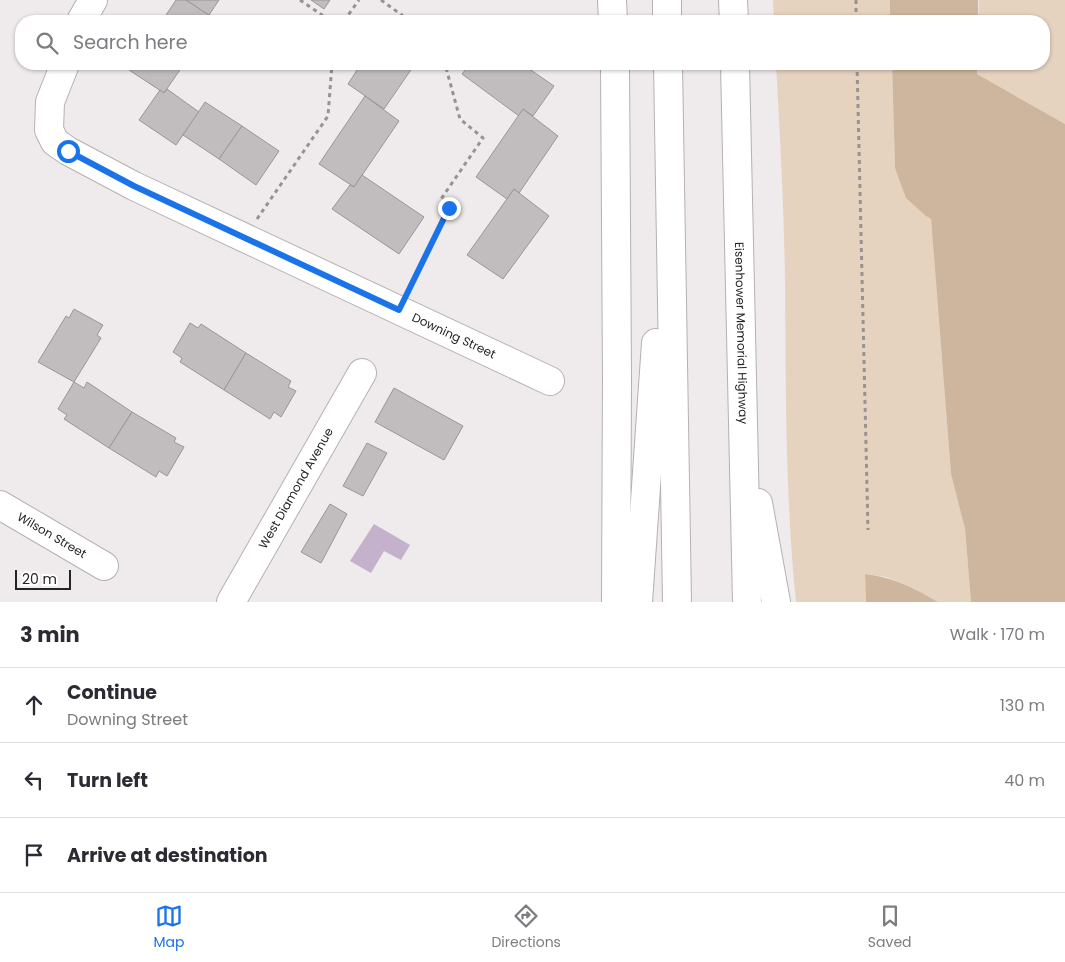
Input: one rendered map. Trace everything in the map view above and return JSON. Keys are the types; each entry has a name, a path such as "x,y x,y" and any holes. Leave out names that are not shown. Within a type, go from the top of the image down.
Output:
{"main road":[{"path":"85,15 94,0"},
{"path":"612,0 613,15"},
{"path":"667,0 667,15"},
{"path":"733,0 734,15"},
{"name":"Downing Street","path":"63,70 50,102 49,130 56,142 68,151 134,186 550,381"},
{"path":"615,70 616,602"},
{"path":"668,70 677,602"},
{"name":"Eisenhower Memorial Highway","path":"735,70 747,602"},
{"path":"638,602 669,174"},
{"name":"West Diamond Avenue","path":"231,602 362,373"},
{"path":"743,420 776,602"},
{"name":"Wilson Street","path":"0,505 104,566"}],"path":[{"path":"300,0 322,15"},
{"path":"348,15 359,0"},
{"path":"381,0 402,15"},
{"path":"856,0 856,15"},
{"path":"244,238 328,116 332,70"},
{"path":"399,310 449,208 441,199 483,138 460,119 447,70"},
{"path":"857,70 868,530"}],"shaded area":[{"path":"773,0 890,0 890,15 774,15"},
{"path":"890,0 978,0 978,15 890,15"},
{"path":"979,0 1065,0 1065,124 977,74 977,70 1050,70 1050,15 978,15"},
{"path":"776,70 892,70 895,168 926,216 931,219 951,474 965,529 971,602 938,602 913,588 886,577 865,574 866,602 796,602 788,481 784,226"},
{"path":"892,70 977,70 977,74 1065,124 1065,602 971,602 965,529 951,474 931,219 906,198 895,168"},
{"path":"374,524 410,545 401,560 384,551 371,573 350,561"},
{"path":"865,574 903,584 938,602 866,602"}],"building":[{"path":"176,0 186,0 209,15 166,15"},
{"path":"186,0 219,0 209,15"},
{"path":"311,0 330,0 324,9"},
{"path":"129,70 180,70 164,93"},
{"path":"357,70 411,70 384,109 348,84"},
{"path":"465,70 531,70 554,86 533,116 523,109 519,116 462,74"},
{"path":"167,89 199,112 176,145 139,120 160,90 164,93"},
{"path":"365,96 399,121 354,187 319,164"},
{"path":"205,102 242,126 219,159 183,135"},
{"path":"523,109 558,136 519,193 514,189 507,199 476,177"},
{"path":"242,126 279,151 256,185 219,159"},
{"path":"362,175 424,217 399,254 332,209 350,185 354,187"},
{"path":"514,189 549,216 503,279 467,255"},
{"path":"74,309 103,325 97,335 101,338 74,382 38,362 66,316 69,318"},
{"path":"190,323 198,328 201,324 246,353 224,390 180,362 182,358 173,352"},
{"path":"246,353 291,381 288,387 296,391 281,417 274,412 270,419 224,390"},
{"path":"74,382 84,388 87,382 132,412 109,448 64,419 67,415 58,409"},
{"path":"394,388 463,426 444,460 375,422"},
{"path":"132,412 176,438 174,442 184,447 167,476 159,471 156,477 109,448"},
{"path":"367,443 387,453 363,496 343,486"},
{"path":"330,504 347,514 321,563 301,552"}],"route":[{"path":"68,151 134,186 399,310 449,208"}]}
